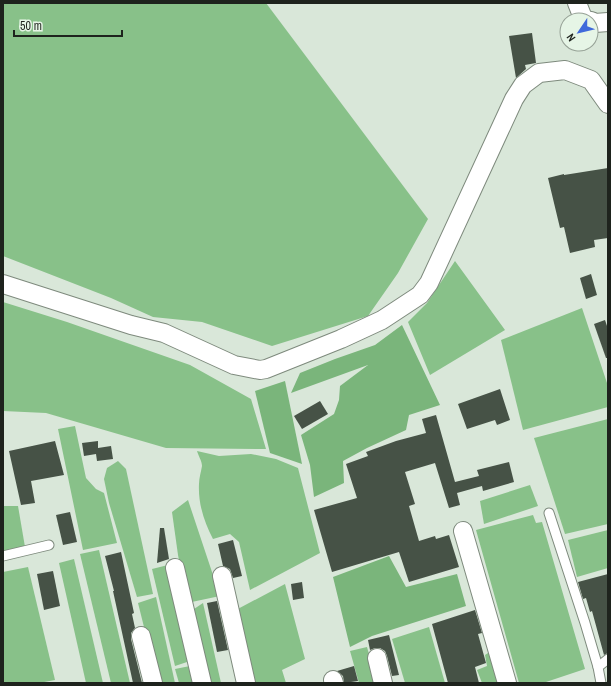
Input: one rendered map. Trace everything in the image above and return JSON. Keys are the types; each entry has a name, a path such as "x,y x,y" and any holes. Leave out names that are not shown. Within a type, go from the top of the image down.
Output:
{"street":[{"path":"3,284 131,325 164,333 234,365 260,370 266,369 341,340 382,320 420,295 429,283 511,106 523,85 539,73 565,70 591,80 608,104"},
{"path":"463,531 507,683"},
{"path":"175,568 202,683"},
{"path":"222,576 246,683"},
{"path":"141,636 153,683"},
{"path":"377,658 383,683"}],"lane":[{"path":"549,513 585,623 598,667 601,683"},
{"path":"3,556 49,546"},
{"path":"598,667 608,659"}],"green space":[{"path":"3,3 266,3 428,219 398,273 368,316 272,346 202,322 153,317 111,298 3,256"},
{"path":"455,261 505,330 430,375 408,322 427,303"},
{"path":"3,302 67,322 190,365 251,399 266,449 166,448 46,413 3,411"},
{"path":"582,308 608,386 608,407 523,430 501,340"},
{"path":"402,325 440,405 409,415 406,430 343,461 344,483 314,497 310,465 301,435 334,414 339,400 340,386 368,365 291,393 300,373 375,345"},
{"path":"285,381 302,464 270,453 255,391"},
{"path":"608,419 608,524 565,534 534,438"},
{"path":"75,426 86,478 96,489 104,493 117,543 83,550 58,429"},
{"path":"197,451 219,456 251,454 276,459 298,468 320,553 250,590 239,542 230,534 213,539 207,526 202,512 199,491 202,466"},
{"path":"118,461 126,469 153,594 137,597 109,503 104,479 107,468"},
{"path":"530,485 538,506 484,524 480,501"},
{"path":"188,500 220,596 187,603 172,512"},
{"path":"3,506 18,506 25,547 3,553"},
{"path":"533,515 536,523 542,522 585,669 543,683 519,683 476,530"},
{"path":"608,530 608,568 577,577 568,540"},
{"path":"99,550 130,683 111,683 80,554"},
{"path":"389,556 406,587 457,574 466,606 372,636 350,647 333,577"},
{"path":"74,559 103,683 86,683 59,563"},
{"path":"168,565 190,661 175,666 152,569"},
{"path":"28,567 55,680 39,683 3,683 3,572"},
{"path":"285,584 305,659 282,670 286,683 252,683 234,611"},
{"path":"156,597 175,683 158,683 138,603"},
{"path":"203,603 221,683 205,683 188,613"},
{"path":"429,627 445,683 405,683 392,639"},
{"path":"367,647 377,683 359,683 350,651"},
{"path":"491,651 501,683 482,683 477,670 487,666 485,655"},
{"path":"190,666 195,683 179,683 175,669"}],"building":[{"path":"532,33 536,63 525,65 526,69 516,78 509,36"},
{"path":"608,168 608,238 594,240 595,247 570,253 564,227 560,228 548,178 564,174"},
{"path":"591,274 597,295 586,299 580,278"},
{"path":"605,320 608,329 608,358 606,358 594,324"},
{"path":"500,389 510,420 497,425 495,420 467,429 458,404"},
{"path":"320,401 328,414 302,429 294,416"},
{"path":"436,415 455,482 479,476 477,470 509,462 514,482 483,491 482,486 457,493 460,505 449,508 435,463 405,472 415,504 409,506 419,541 435,536 436,539 449,535 459,567 409,582 399,552 332,572 314,510 357,498 346,464 368,456 366,452 396,441 426,433 422,419"},
{"path":"55,441 64,475 31,481 35,503 21,505 9,451"},
{"path":"98,441 98,448 111,446 113,459 97,461 96,454 84,456 82,443"},
{"path":"70,512 77,542 63,545 56,515"},
{"path":"160,528 164,528 169,559 157,563"},
{"path":"233,540 242,576 233,578 230,569 223,566 218,544"},
{"path":"121,552 134,613 132,614 135,628 131,633 131,639 142,683 133,683 114,591 105,556"},
{"path":"53,571 60,606 44,610 37,574"},
{"path":"608,574 608,653 604,655 592,611 590,612 586,598 583,599 578,582"},
{"path":"302,582 304,598 293,600 291,584"},
{"path":"217,601 228,650 217,652 207,603"},
{"path":"475,610 482,633 478,634 486,663 475,667 479,683 448,683 432,624"},
{"path":"389,635 399,675 392,676 385,651 380,648 370,650 368,640"},
{"path":"354,666 358,681 344,683 343,676 337,671"}]}
